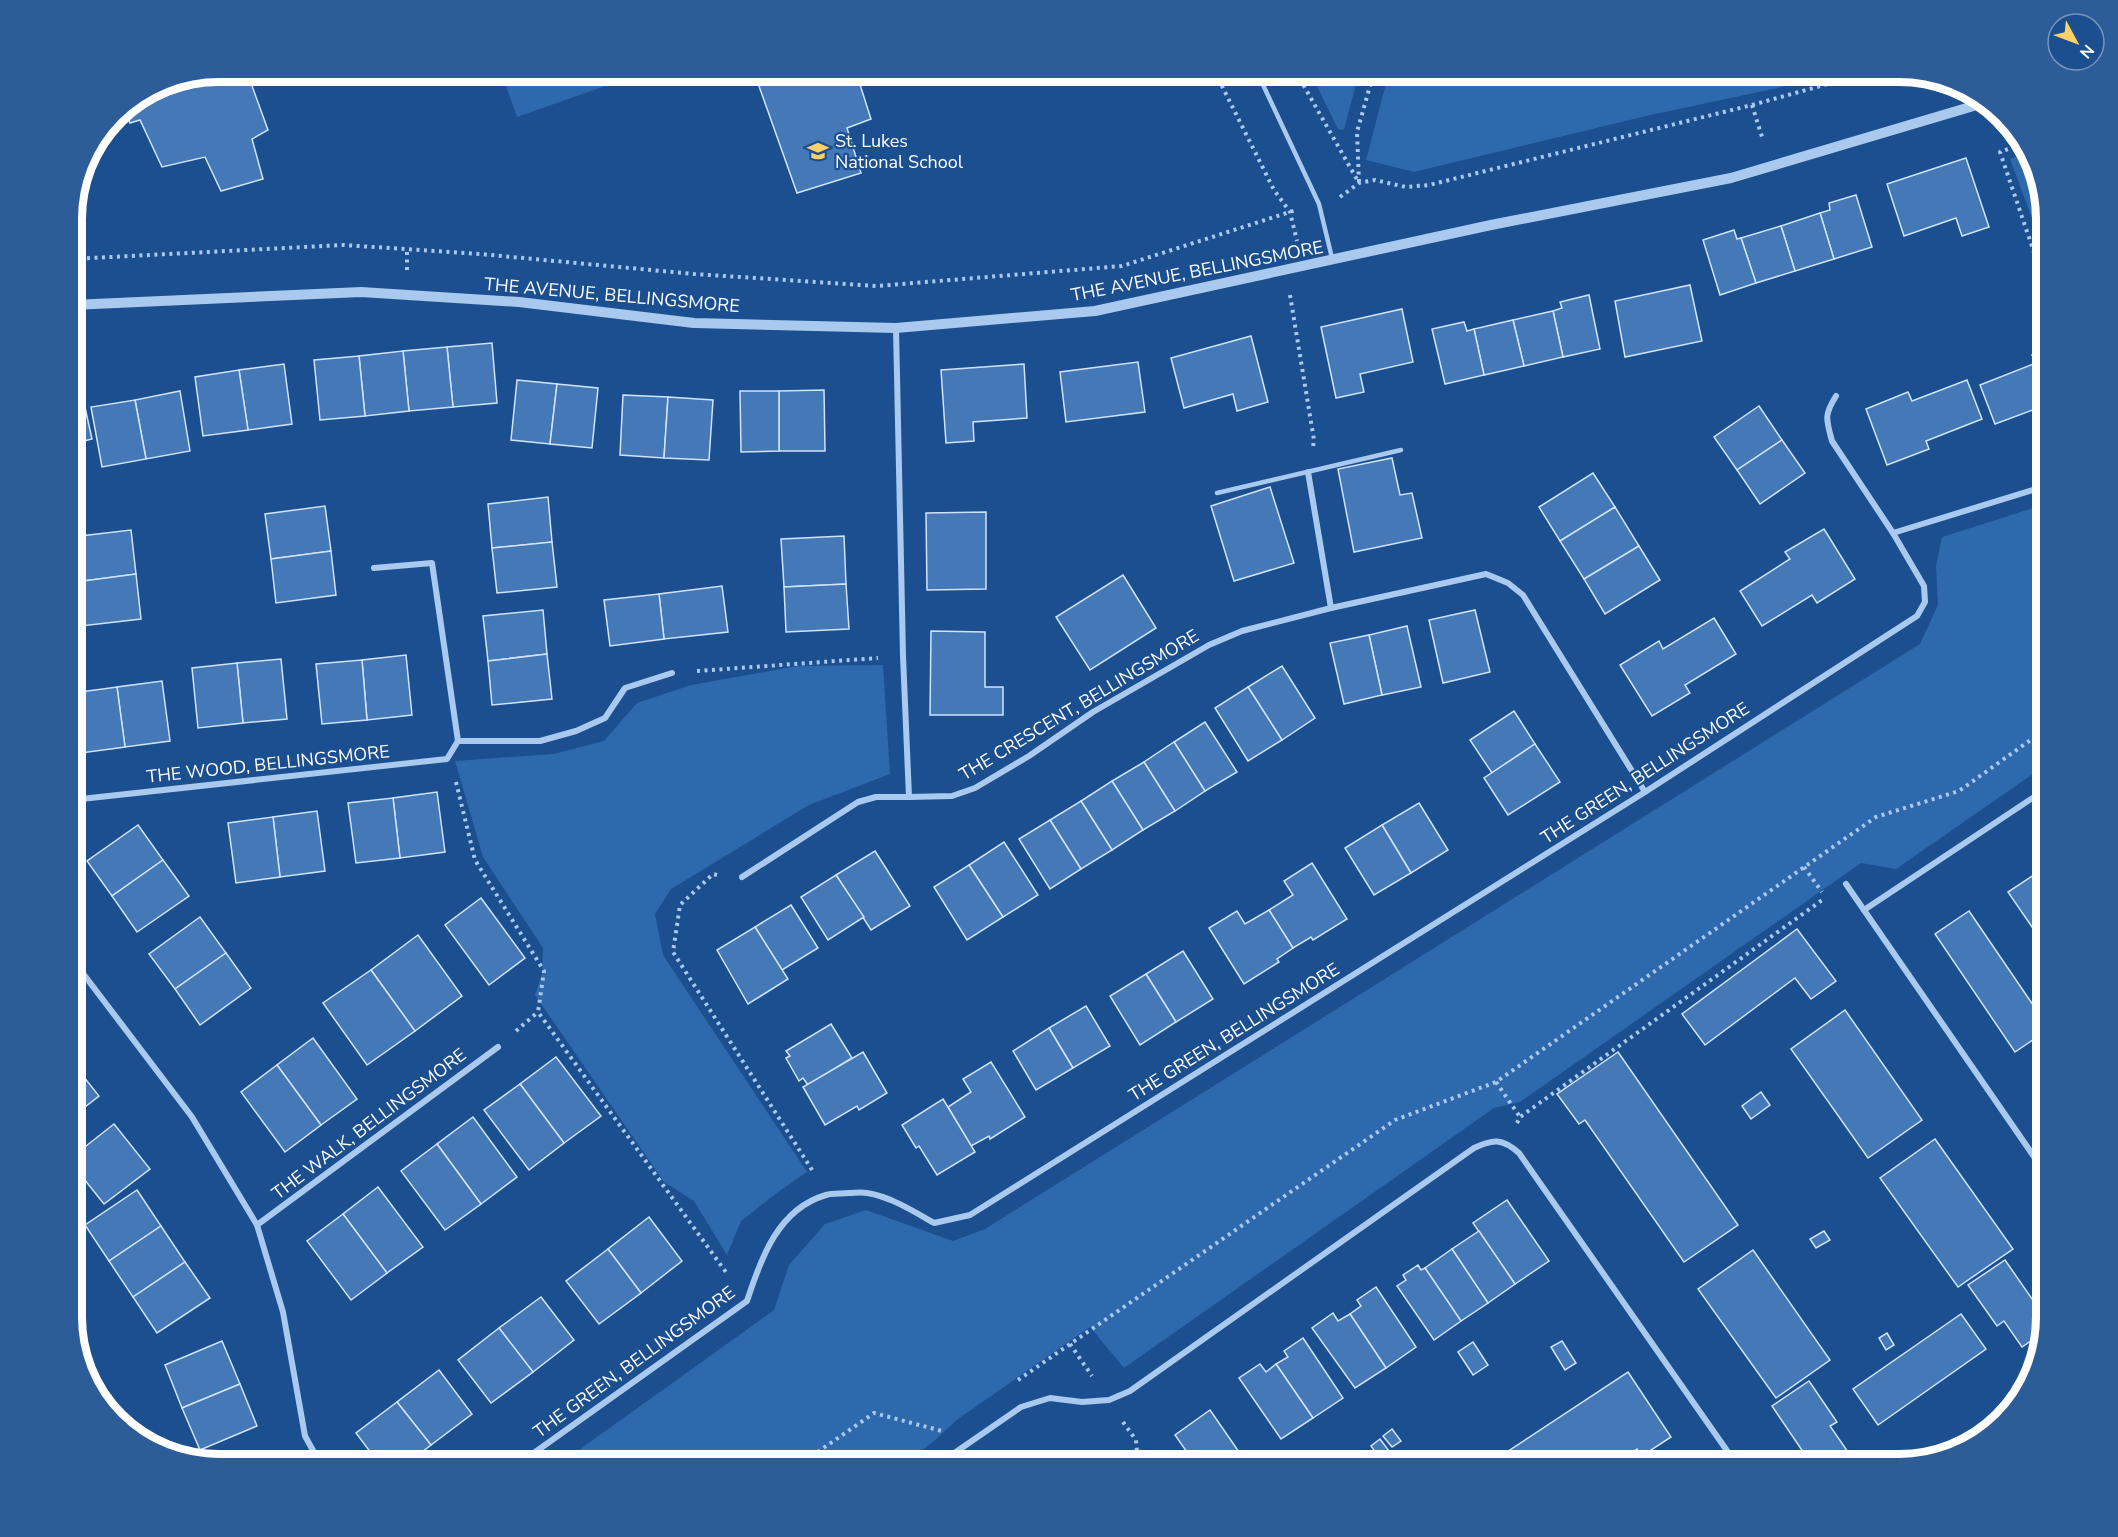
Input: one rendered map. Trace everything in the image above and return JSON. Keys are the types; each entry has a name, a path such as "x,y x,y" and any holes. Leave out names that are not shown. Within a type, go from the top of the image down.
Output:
{"street":[{"name":"THE AVENUE, BELLINGSMORE","path":"83,305 361,292 519,302 694,323 896,328 1095,311 1491,225 1731,178 1974,106"},
{"path":"896,328 903,656 909,797"},
{"name":"THE GREEN, BELLINGSMORE","path":"532,1454 747,1301 772,1238 790,1214 807,1202 828,1194 867,1193 900,1204 934,1223 970,1215 1645,792 1917,616 1925,602 1924,586 1893,533 1832,441 1827,424 1827,411 1836,396"},
{"path":"1308,472 1331,608"},
{"path":"1893,533 2036,489"},
{"path":"374,568 432,563 458,741 447,759"},
{"name":"THE CRESCENT, BELLINGSMORE","path":"742,877 858,802 876,797 952,796 975,788 1029,756 1093,712 1209,645 1242,631 1331,608 1486,574 1508,583 1523,595 1645,792"},
{"path":"458,741 540,741 576,731 605,718 625,688 672,673"},
{"name":"THE WOOD, BELLINGSMORE","path":"83,799 447,759"},
{"path":"1864,910 2036,796"},
{"path":"1846,884 2036,1159"},
{"path":"83,973 192,1117 257,1225 283,1312 305,1436 315,1454"},
{"name":"THE WALK, BELLINGSMORE","path":"257,1225 498,1047"},
{"path":"953,1454 1021,1407 1050,1398 1082,1402 1109,1400 1130,1391 1474,1148 1491,1140 1509,1144 1519,1153 1729,1454"}],"lane":[{"path":"1262,83 1318,204 1333,260"},
{"path":"1217,493 1401,450"}],"path":[{"path":"1220,83 1274,190 1290,212 1303,267"},
{"path":"1302,83 1359,183"},
{"path":"1359,183 1357,132 1371,83"},
{"path":"83,258 343,245 480,254 694,274 877,286 1122,266 1340,197 1359,183 1375,180 1406,187 1429,185 1752,105 1831,83"},
{"path":"1752,105 1770,166"},
{"path":"2014,147 2000,152 2036,258"},
{"path":"1286,270 1314,440 1308,472"},
{"path":"672,673 903,656"},
{"path":"1012,1384 1395,1120 1496,1082 1876,817 1959,791 2036,736"},
{"path":"447,759 454,772 475,860 544,970 538,1012 732,1280 752,1285"},
{"path":"1804,867 1826,897"},
{"path":"742,877 713,874 680,905 673,952 828,1194"},
{"path":"1509,1144 1520,1117 1846,884"},
{"path":"1496,1082 1520,1117"},
{"path":"815,1454 874,1413 945,1431"}],"shaded area":[{"path":"505,83 614,83 517,117"},
{"path":"1315,83 1356,83 1344,130 1338,129"},
{"path":"1386,83 1800,83 1646,116 1414,172 1366,160"},
{"path":"2019,156 2028,176 2033,193 2036,229 2010,159"},
{"path":"2036,507 2036,772 1896,869 1861,863 1520,1102 1494,1108 1124,1368 1090,1327 958,1419 917,1454 573,1454 774,1310 789,1265 825,1224 866,1210 953,1241 985,1229 1920,644 1938,605 1936,566 1942,537"},
{"path":"883,665 890,774 809,805 671,889 655,914 663,955 807,1172 741,1221 727,1255 694,1201 664,1182 535,995 542,974 543,948 483,857 455,761 553,754 604,741 637,703 691,685 798,666"}],"building":[{"path":"211,83 251,83 268,130 252,139 263,179 221,191 205,157 162,167 140,120 130,123 128,118 143,106 184,87"},
{"name":"St. Lukes National School","path":"758,83 860,83 871,119 847,128 861,173 797,193"},
{"path":"1966,158 1989,227 1962,236 1956,218 1904,236 1887,184"},
{"path":"1856,195 1872,247 1834,259 1820,213 1830,210 1829,203"},
{"path":"1820,213 1834,259 1795,271 1781,226"},
{"path":"1781,226 1795,271 1756,283 1741,238"},
{"path":"1734,230 1737,239 1741,238 1756,283 1720,295 1703,240"},
{"path":"1690,285 1702,341 1625,357 1615,301"},
{"path":"1589,295 1600,349 1563,357 1553,311 1562,308 1560,302"},
{"path":"1402,309 1413,362 1360,374 1364,392 1336,398 1321,327"},
{"path":"1553,311 1563,357 1524,366 1513,320"},
{"path":"1513,320 1524,366 1484,375 1474,329"},
{"path":"1464,322 1467,331 1474,329 1484,375 1445,384 1432,329"},
{"path":"1251,336 1268,402 1237,411 1233,394 1184,408 1171,358"},
{"path":"492,343 497,403 453,407 447,347"},
{"path":"447,347 453,407 409,411 403,351"},
{"path":"403,351 409,411 365,416 359,356"},
{"path":"359,356 365,416 320,420 314,360"},
{"path":"1138,362 1145,412 1066,422 1060,372"},
{"path":"2036,363 2036,409 1995,424 1980,385"},
{"path":"284,364 292,424 248,430 239,370"},
{"path":"1024,364 1027,418 973,422 974,441 946,443 941,370"},
{"path":"239,370 248,430 203,436 195,377"},
{"path":"517,380 557,384 550,444 511,440"},
{"path":"1967,380 1982,419 1926,441 1929,449 1887,465 1866,409 1908,392 1912,401"},
{"path":"557,384 598,388 592,448 550,444"},
{"path":"824,390 825,451 779,451 779,391"},
{"path":"180,391 190,451 146,459 135,400"},
{"path":"740,391 779,391 779,451 741,452"},
{"path":"623,395 668,397 664,458 620,455"},
{"path":"668,397 713,400 709,460 664,458"},
{"path":"83,398 92,439 83,441"},
{"path":"135,400 146,459 102,467 91,407"},
{"path":"1759,406 1782,440 1737,470 1714,437"},
{"path":"1782,440 1805,473 1760,504 1737,470"},
{"path":"1392,458 1400,495 1412,493 1422,538 1354,552 1338,469"},
{"path":"1593,473 1615,507 1560,541 1539,507"},
{"path":"1270,487 1294,563 1234,581 1211,506"},
{"path":"548,497 552,542 492,548 488,504"},
{"path":"325,506 331,551 271,559 265,514"},
{"path":"1615,507 1639,546 1584,579 1560,541"},
{"path":"986,512 986,589 927,590 926,513"},
{"path":"1824,529 1855,579 1817,603 1812,595 1762,626 1740,591 1790,559 1785,552"},
{"path":"131,530 136,574 83,581 83,536"},
{"path":"844,536 846,584 784,587 781,539"},
{"path":"552,542 557,587 497,593 492,548"},
{"path":"1639,546 1660,580 1605,614 1584,579"},
{"path":"331,551 336,595 276,603 271,559"},
{"path":"136,574 141,619 83,626 83,581"},
{"path":"1123,575 1156,628 1090,670 1056,617"},
{"path":"846,584 849,629 786,632 784,587"},
{"path":"722,586 728,632 664,639 659,594"},
{"path":"659,594 664,639 610,646 604,600"},
{"path":"543,610 547,654 488,661 483,616"},
{"path":"1475,610 1490,672 1443,683 1429,620"},
{"path":"1714,618 1736,654 1685,685 1690,693 1652,716 1620,665 1659,641 1663,649"},
{"path":"1407,626 1421,687 1382,695 1369,635"},
{"path":"931,631 985,632 985,687 1003,687 1003,715 930,715"},
{"path":"1369,635 1382,695 1344,704 1330,643"},
{"path":"547,654 552,699 492,705 488,661"},
{"path":"406,655 412,715 367,720 362,660"},
{"path":"281,659 287,719 243,723 237,663"},
{"path":"362,660 367,720 322,724 316,664"},
{"path":"237,663 243,723 198,728 192,668"},
{"path":"1282,666 1315,718 1282,740 1248,687"},
{"path":"162,681 170,741 125,747 117,687"},
{"path":"117,687 125,747 83,753 83,692"},
{"path":"1248,687 1282,740 1248,761 1215,708"},
{"path":"1514,711 1535,744 1492,773 1470,740"},
{"path":"1205,722 1237,772 1205,791 1174,742"},
{"path":"1174,742 1205,791 1175,811 1144,762"},
{"path":"1535,744 1560,782 1508,815 1484,778"},
{"path":"1144,762 1175,811 1143,830 1112,781"},
{"path":"1112,781 1143,830 1112,850 1081,801"},
{"path":"437,792 445,852 400,858 393,798"},
{"path":"393,798 400,858 356,863 348,803"},
{"path":"1081,801 1112,850 1081,869 1050,820"},
{"path":"1419,803 1448,850 1411,873 1382,825"},
{"path":"317,811 325,871 280,877 273,817"},
{"path":"273,817 280,877 236,883 228,823"},
{"path":"1050,820 1081,869 1050,889 1019,839"},
{"path":"138,825 163,860 112,896 87,861"},
{"path":"1382,825 1411,873 1374,895 1345,848"},
{"path":"1004,842 1038,895 1003,917 969,865"},
{"path":"875,851 910,906 871,930 836,875"},
{"path":"163,860 189,896 137,932 112,896"},
{"path":"1312,863 1347,919 1313,940 1311,937 1293,948 1269,910 1293,895 1284,881"},
{"path":"969,865 1003,917 967,940 934,887"},
{"path":"2036,874 2036,933 2008,892"},
{"path":"836,875 864,917 828,940 801,897"},
{"path":"481,898 525,958 489,985 445,925"},
{"path":"791,905 818,948 782,970 755,927"},
{"path":"1269,910 1293,948 1277,959 1279,962 1244,984 1209,928 1237,911 1245,924"},
{"path":"1969,911 2036,1009 2036,1038 2015,1052 1935,934"},
{"path":"200,917 226,953 175,989 149,954"},
{"path":"755,927 788,979 748,1004 717,950"},
{"path":"1797,929 1836,981 1811,999 1795,978 1705,1045 1682,1014"},
{"path":"418,935 462,996 415,1031 371,970"},
{"path":"1183,951 1213,999 1176,1022 1146,974"},
{"path":"226,953 251,988 200,1025 175,989"},
{"path":"371,970 415,1031 367,1065 323,1003"},
{"path":"1146,974 1176,1022 1140,1045 1110,996"},
{"path":"1086,1006 1110,1046 1073,1068 1049,1028"},
{"path":"1845,1010 1922,1120 1868,1158 1791,1049"},
{"path":"831,1024 852,1058 808,1085 803,1078 799,1081 786,1058 790,1056 786,1051"},
{"path":"1049,1028 1073,1068 1036,1090 1013,1051"},
{"path":"313,1038 357,1099 321,1125 277,1065"},
{"path":"863,1052 887,1093 859,1110 857,1106 825,1125 803,1087"},
{"path":"1618,1052 1738,1225 1684,1262 1585,1120 1579,1124 1557,1094"},
{"path":"556,1057 601,1116 564,1143 520,1084"},
{"path":"991,1062 1025,1117 990,1139 989,1136 971,1146 948,1107 971,1092 963,1079"},
{"path":"277,1065 321,1125 285,1152 241,1092"},
{"path":"83,1076 99,1096 83,1108"},
{"path":"520,1084 564,1143 529,1170 484,1110"},
{"path":"1761,1092 1770,1105 1751,1119 1742,1106"},
{"path":"943,1099 975,1152 937,1175 919,1146 916,1148 902,1125"},
{"path":"473,1117 517,1177 481,1204 437,1144"},
{"path":"114,1124 150,1169 104,1204 83,1178 83,1148"},
{"path":"1935,1139 2013,1249 1958,1287 1880,1178"},
{"path":"437,1144 481,1204 445,1230 401,1171"},
{"path":"378,1187 423,1247 387,1273 343,1214"},
{"path":"137,1190 161,1226 109,1261 85,1225"},
{"path":"1507,1200 1549,1261 1515,1284 1473,1223"},
{"path":"343,1214 387,1273 351,1300 307,1241"},
{"path":"649,1217 682,1261 641,1293 608,1249"},
{"path":"161,1226 185,1262 133,1297 109,1261"},
{"path":"1479,1231 1515,1284 1488,1303 1452,1249"},
{"path":"1824,1231 1830,1240 1816,1248 1810,1239"},
{"path":"608,1249 641,1293 599,1324 566,1281"},
{"path":"1452,1249 1488,1303 1461,1321 1425,1268"},
{"path":"1753,1250 1830,1360 1776,1398 1698,1289"},
{"path":"2005,1260 2036,1305 2033,1339 2022,1347 2004,1321 1997,1326 1968,1285"},
{"path":"185,1262 210,1298 157,1333 133,1297"},
{"path":"1418,1265 1421,1270 1425,1268 1461,1321 1434,1340 1397,1286 1406,1280 1403,1275"},
{"path":"1376,1287 1416,1347 1386,1368 1350,1314 1361,1306 1357,1300"},
{"path":"541,1297 574,1340 533,1372 499,1328"},
{"path":"1333,1313 1338,1321 1350,1314 1386,1368 1355,1388 1312,1328"},
{"path":"1961,1314 1986,1349 1878,1425 1853,1389"},
{"path":"499,1328 533,1372 491,1403 458,1360"},
{"path":"1887,1333 1894,1345 1886,1350 1879,1338"},
{"path":"1303,1338 1343,1398 1313,1418 1276,1364 1288,1357 1284,1351"},
{"path":"222,1341 240,1384 182,1408 165,1365"},
{"path":"1562,1341 1576,1363 1565,1370 1551,1347"},
{"path":"1473,1342 1488,1365 1473,1375 1458,1352"},
{"path":"1260,1364 1266,1372 1276,1364 1313,1418 1281,1439 1239,1378"},
{"path":"439,1370 472,1414 431,1445 397,1402"},
{"path":"1628,1372 1671,1437 1645,1454 1641,1454 1637,1449 1630,1454 1504,1454"},
{"path":"1809,1381 1837,1422 1830,1426 1848,1452 1845,1454 1805,1454 1772,1406"},
{"path":"240,1384 257,1426 200,1450 182,1408"},
{"path":"397,1402 431,1445 419,1454 372,1454 356,1433"},
{"path":"1210,1410 1240,1454 1188,1454 1175,1435"},
{"path":"1392,1429 1401,1441 1392,1447 1383,1436"},
{"path":"1380,1439 1389,1451 1377,1454 1371,1446"}],"place":[{"name":"St. Lukes National School","path":"818,151"}]}
